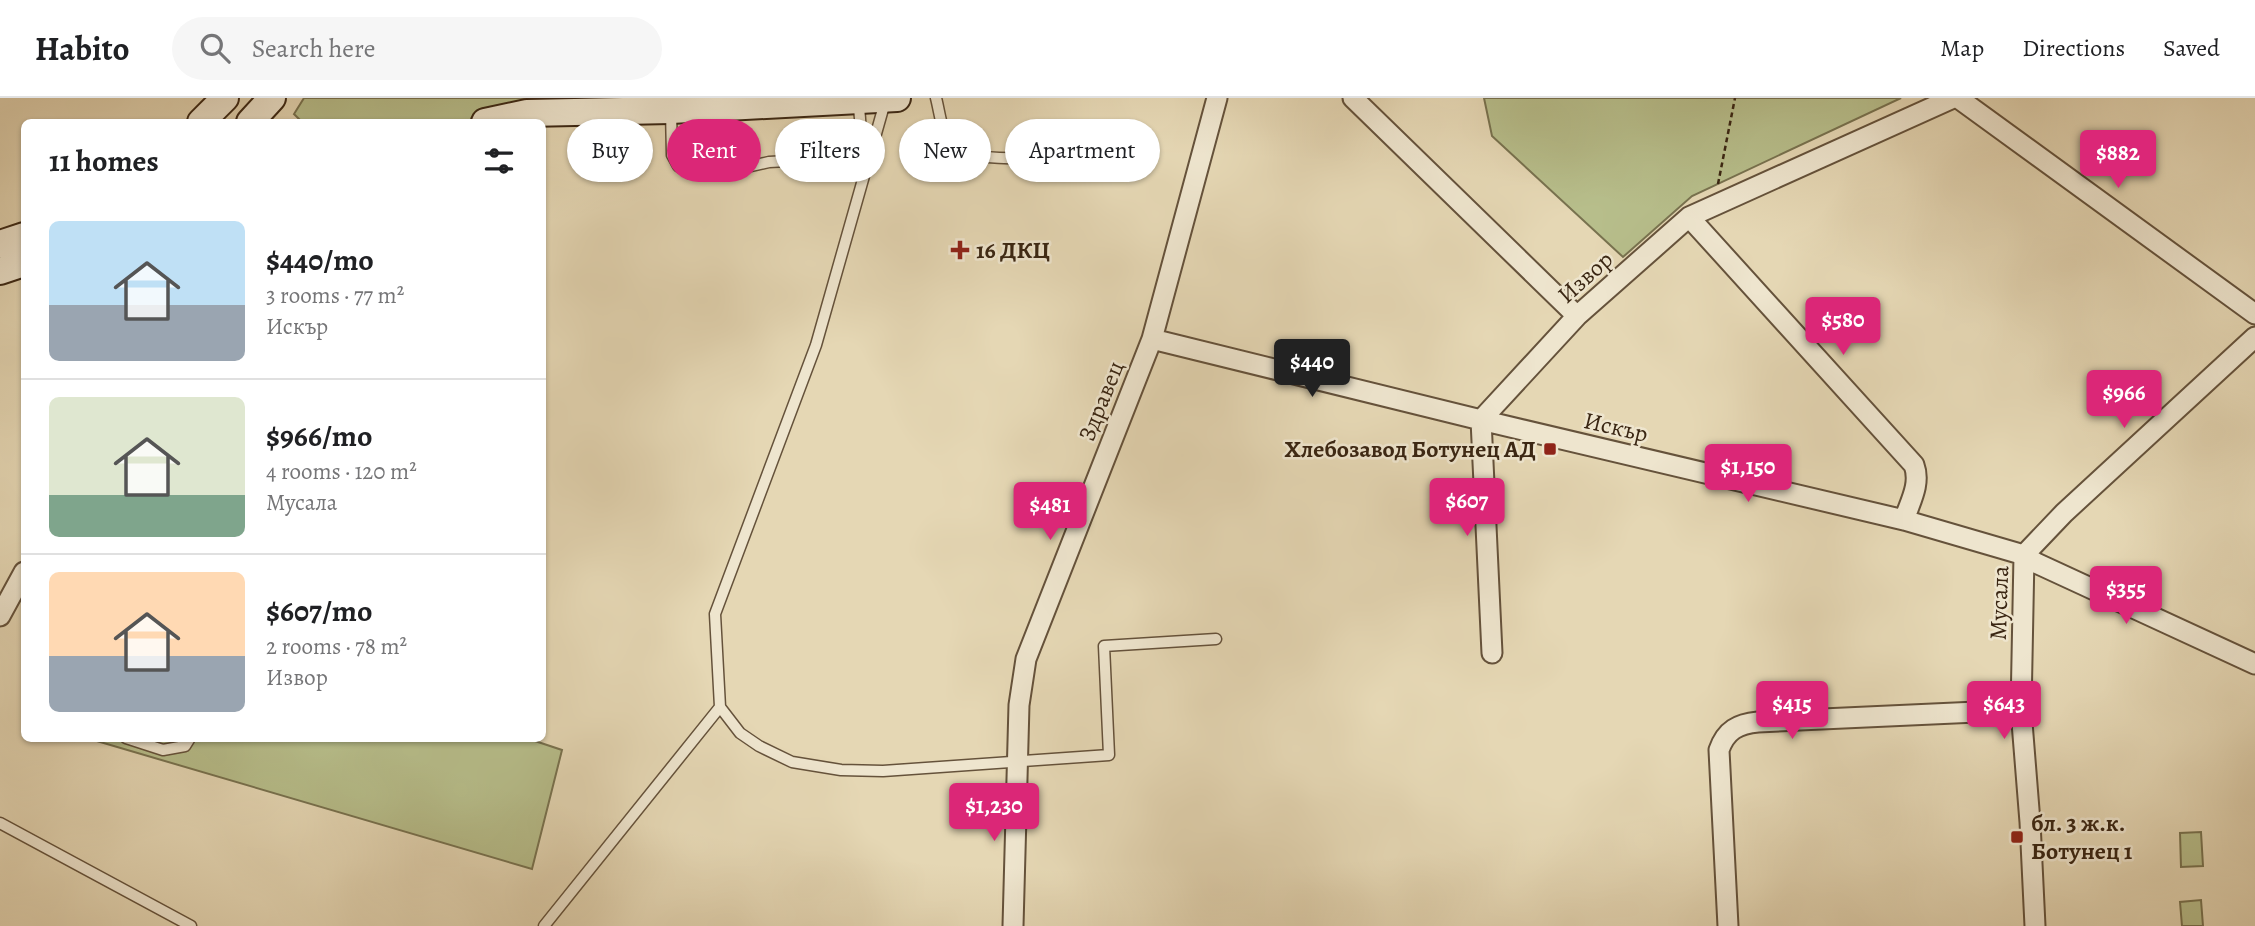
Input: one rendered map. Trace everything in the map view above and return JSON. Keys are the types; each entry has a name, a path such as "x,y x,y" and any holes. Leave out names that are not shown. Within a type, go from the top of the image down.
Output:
{"street":[{"path":"204,119 225,98"},
{"path":"253,119 272,98"},
{"path":"499,119 527,113 673,104 895,98"},
{"name":"Здравец","path":"1013,926 1019,705 1026,659 1152,339 1217,98"},
{"path":"1353,98 1577,316"},
{"path":"1956,98 2255,314"},
{"name":"Извор","path":"1481,420 1577,316 1689,217 1956,98"},
{"path":"1689,217 1914,466 1918,474 1917,485 1904,520"},
{"path":"0,244 21,237"},
{"path":"0,271 21,264"},
{"name":"Мусала","path":"2035,926 2021,710 2024,555 2064,513 2255,337"},
{"name":"Искър","path":"1152,339 1904,520 2024,555 2036,563 2255,664"},
{"path":"1481,420 1492,653"},
{"path":"0,616 21,578"},
{"path":"1728,926 1718,750 1723,737 1732,729 1744,723 1759,722 2021,710"}],"lane":[{"path":"886,98 816,345 715,614 720,707 740,733 759,746 792,762 841,770 883,771 1109,755 1104,646 1216,639"},
{"path":"936,98 946,138 954,149 966,156 1005,158"},
{"path":"673,104 672,155 678,166 689,173 720,173 769,162 845,158 854,149 860,136 858,100"},
{"path":"544,926 720,707"},
{"path":"138,742 163,750 185,746 188,742"},
{"path":"0,823 191,926"}],"path":[{"path":"1713,206 1735,98"}],"green space":[{"path":"304,98 670,98 508,119 299,119 294,114"},
{"path":"1484,98 1901,98 1692,196 1623,257 1492,136"},
{"path":"100,742 538,742 562,750 532,869"},
{"path":"2201,832 2203,866 2181,867 2180,833"},
{"path":"2201,900 2203,926 2182,926 2180,902"}],"place":[{"name":"16 ДКЦ","path":"960,250"},
{"name":"Хлебозавод Ботунец АД","path":"1550,449"},
{"name":"бл. 3 ж.к. Ботунец 1","path":"2017,837"}]}
